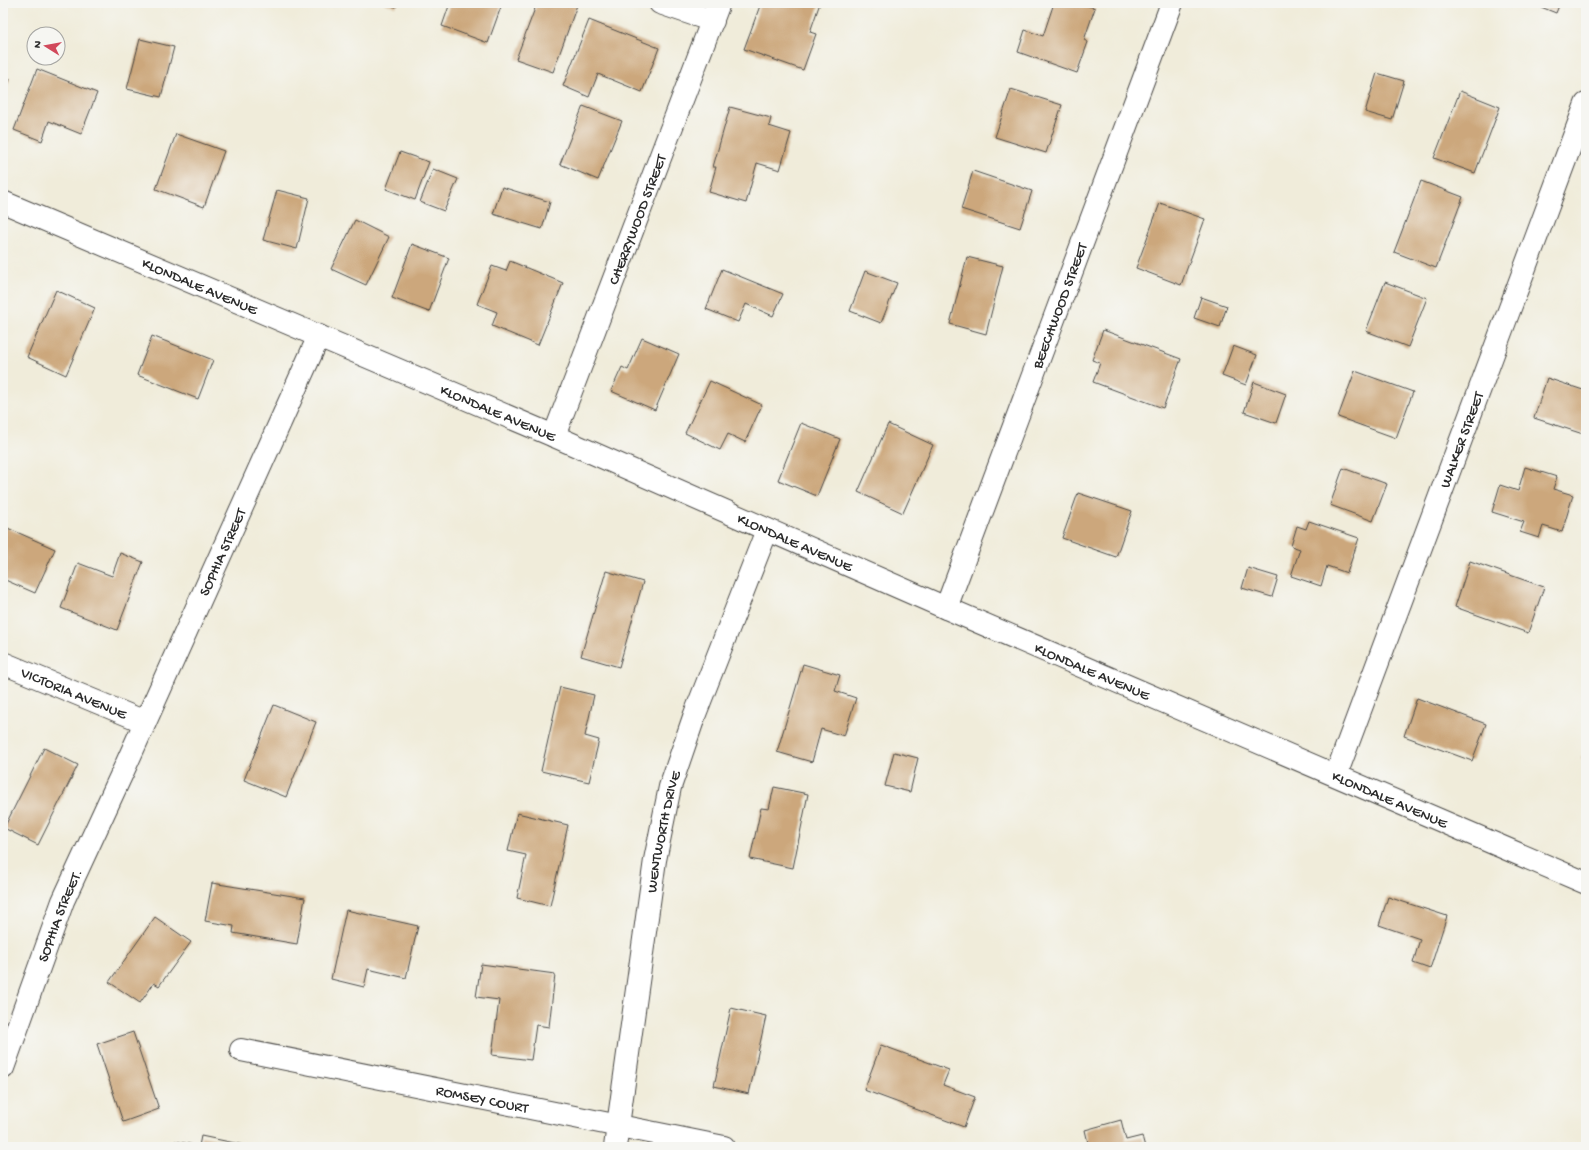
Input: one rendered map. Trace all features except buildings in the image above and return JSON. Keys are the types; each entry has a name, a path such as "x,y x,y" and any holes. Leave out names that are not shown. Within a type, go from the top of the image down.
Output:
{"street":[{"path":"660,3 716,12"},
{"name":"BEECHWOOD STREET","path":"946,608 1172,3"},
{"name":"CHERRYWOOD STREET","path":"554,436 716,12"},
{"name":"WALKER STREET","path":"1336,775 1586,104"},
{"name":"KLONDALE AVENUE","path":"3,202 554,436 946,608 1586,883"},
{"name":"SOPHIA STREET","path":"125,767 319,336"},
{"name":"WENTWORTH DRIVE","path":"615,1147 655,860 670,787 695,714 767,530"},
{"name":"VICTORIA AVENUE","path":"3,663 145,722"},
{"name":"SOPHIA STREET.","path":"3,1068 63,901 125,767"},
{"name":"ROMSEY COURT","path":"241,1050 724,1147"}]}
